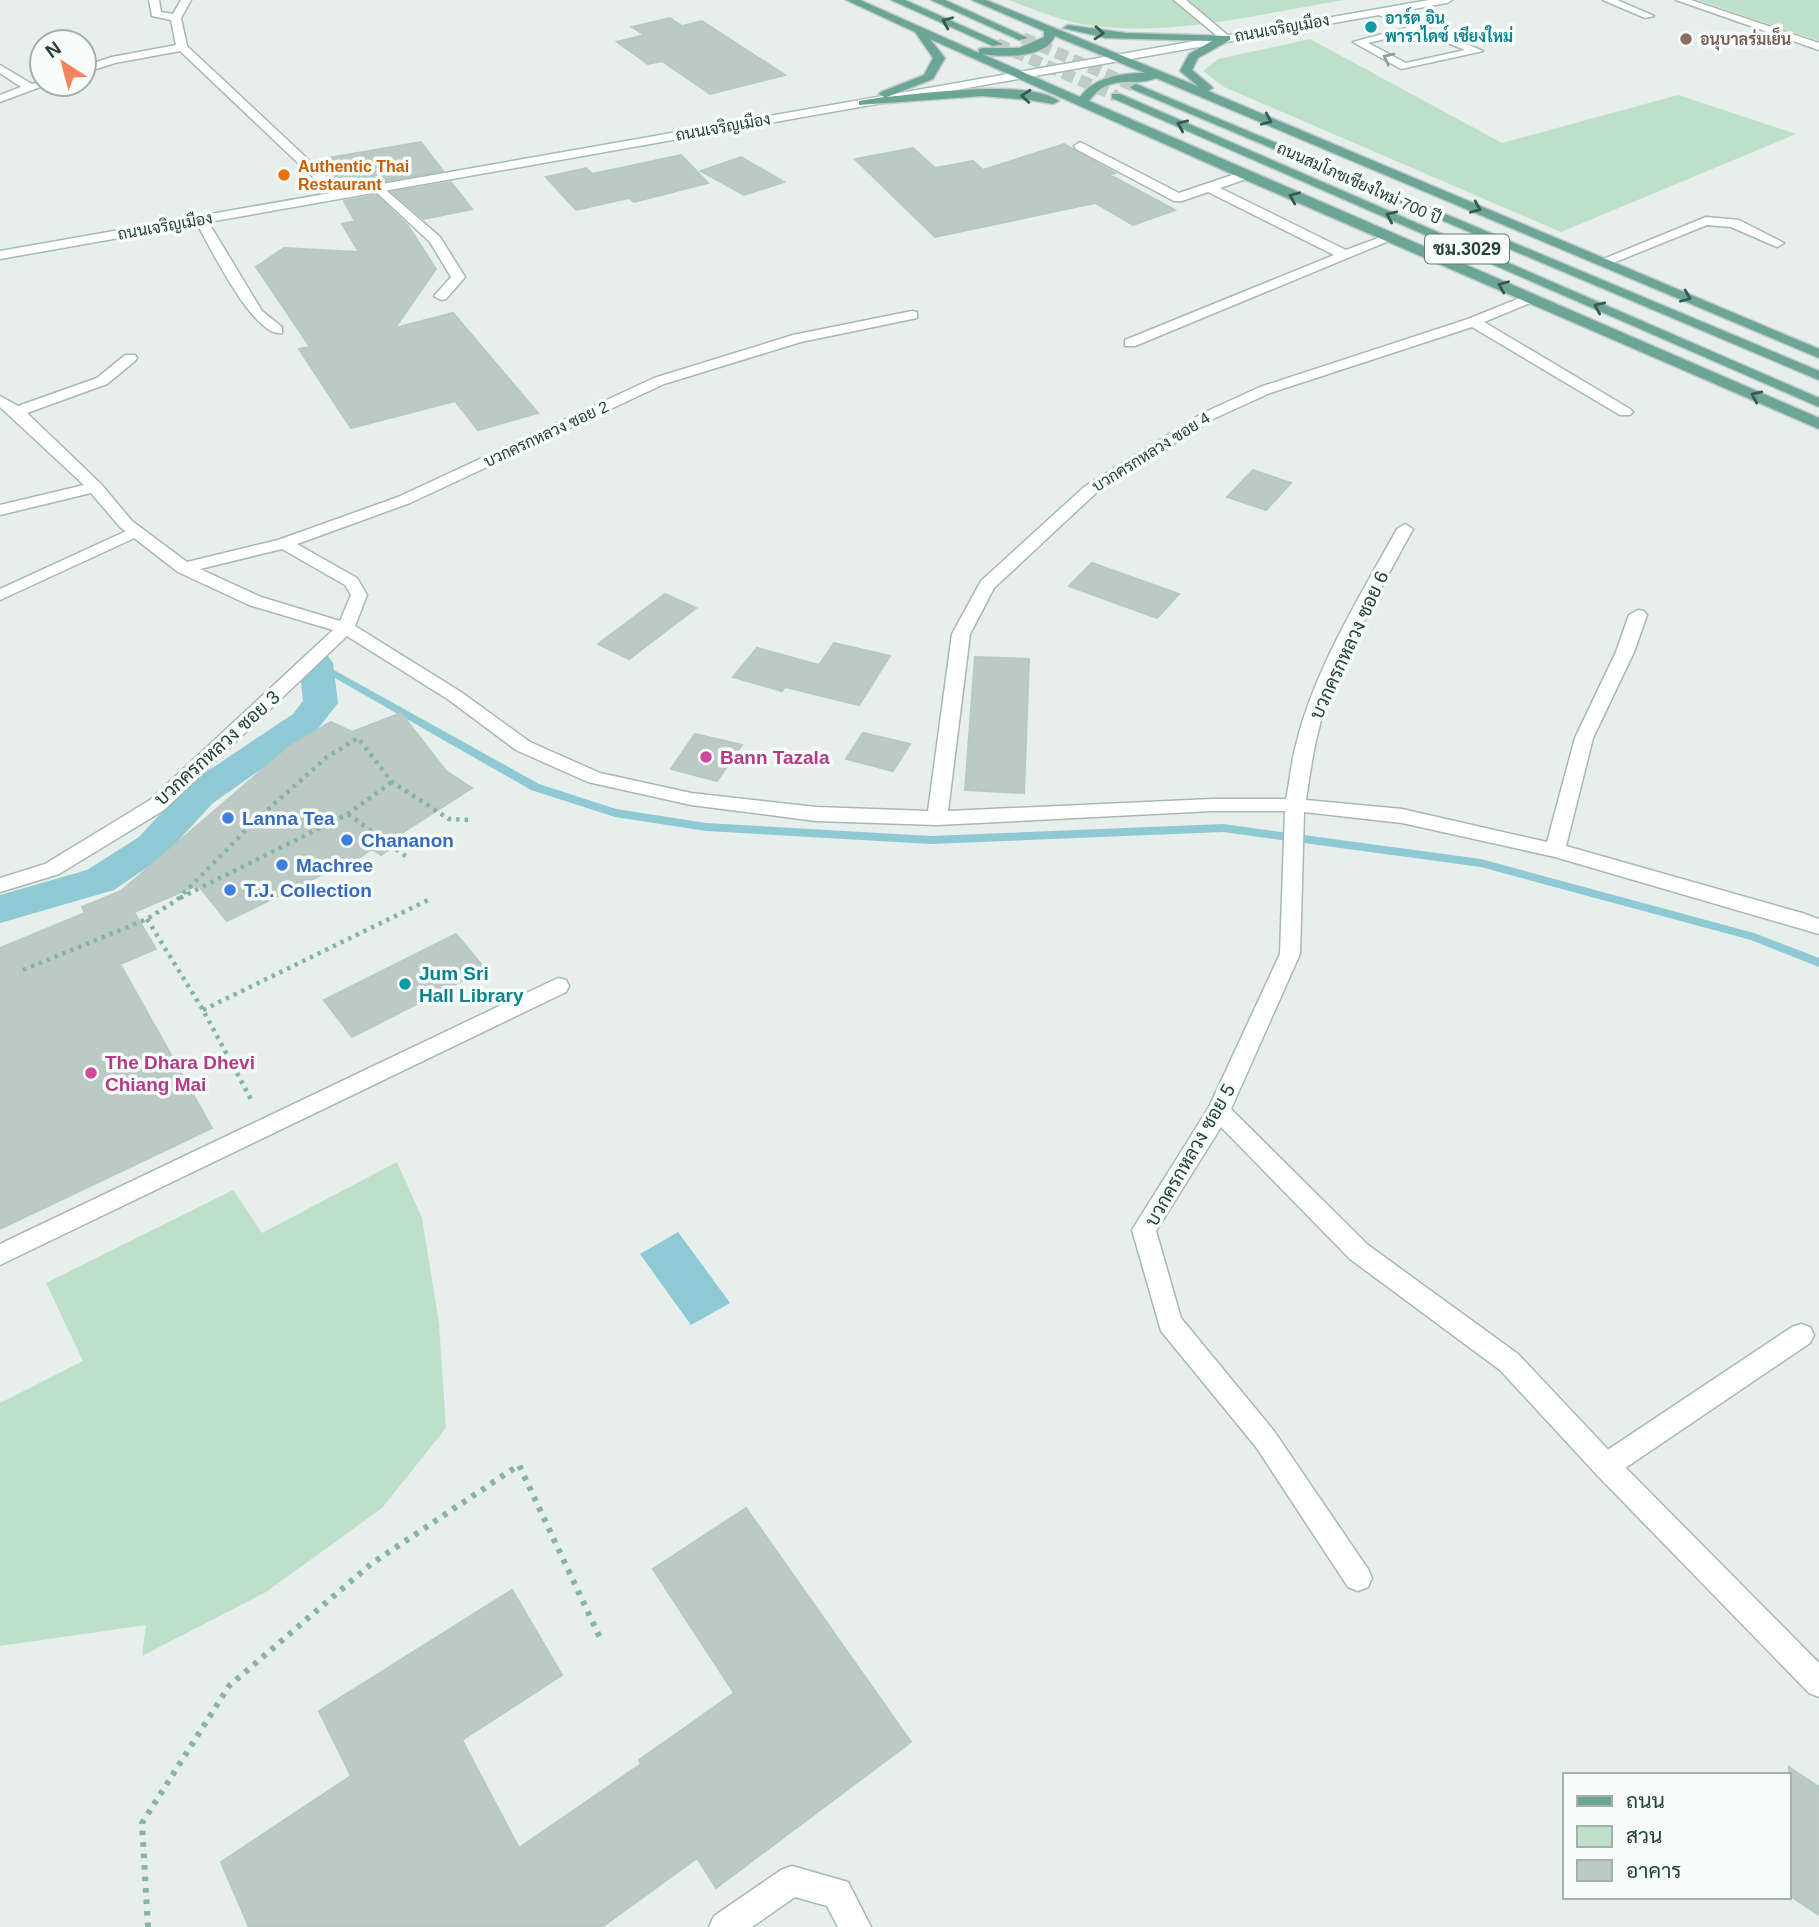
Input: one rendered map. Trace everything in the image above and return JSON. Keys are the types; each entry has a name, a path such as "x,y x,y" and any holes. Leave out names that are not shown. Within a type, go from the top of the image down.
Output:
{"main road":[{"path":"851,0 964,49 1018,76 1819,424"},
{"path":"896,0 998,44"},
{"path":"936,0 1023,38"},
{"path":"977,0 1819,354"},
{"path":"1008,13 1083,32 1226,38"},
{"path":"964,49 1000,54 1037,49 1050,38 1049,28"},
{"path":"863,103 929,77 939,58 918,30"},
{"path":"1226,38 1193,56 1186,71 1227,103"},
{"path":"1082,103 1086,93 1106,82 1144,76 1174,81"},
{"name":"ถนนสมโภชเชียงใหม่ 700 ปี","path":"1136,87 1819,376"},
{"path":"863,103 950,95 1030,95 1116,117"},
{"name":"ถนนสมโภชเชียงใหม่ 700 ปี","path":"1116,96 1819,403"}],"street":[{"path":"154,0 156,14 176,18"},
{"path":"186,0 176,18 183,47 339,195"},
{"path":"1179,0 1226,38"},
{"name":"ถนนเจริญเมือง","path":"0,255 1447,0"},
{"path":"1608,0 1648,16"},
{"path":"1681,0 1819,47"},
{"path":"1380,12 1420,28 1477,51 1405,67 1358,42 1420,28"},
{"path":"98,64 183,47"},
{"path":"0,68 28,82"},
{"path":"0,99 28,89"},
{"path":"1080,146 1178,198 1245,175"},
{"path":"379,188 435,240 458,277 441,296"},
{"path":"1210,188 1345,256"},
{"path":"201,220 257,313 277,330"},
{"path":"1602,262 1706,221 1734,223 1777,243"},
{"path":"1130,343 1389,238"},
{"name":"บวกครกหลวง ซอย 4","path":"937,818 961,634 987,585 1090,490 1208,416 1265,390 1473,322 1530,298"},
{"name":"บวกครกหลวง ซอย 2","path":"184,568 284,543 404,500 659,381 798,338 912,315"},
{"path":"1473,322 1625,412"},
{"path":"16,412 102,381 130,358"},
{"path":"0,400 95,486 126,524 184,568 254,601 346,628 445,690 523,746 596,778 691,799 816,814 937,818 1212,805 1295,805 1402,816 1555,850 1819,927"},
{"path":"0,510 95,486"},
{"name":"บวกครกหลวง ซอย 6","path":"1295,805 1305,744 1319,700 1363,605 1405,529"},
{"path":"0,595 135,532"},
{"path":"284,543 351,582 359,595 346,628"},
{"path":"1555,850 1584,738 1625,652 1638,615"},
{"name":"บวกครกหลวง ซอย 3","path":"0,885 52,869 157,805 269,702 315,654 346,628"},
{"name":"บวกครกหลวง ซอย 5","path":"1295,805 1290,954 1219,1111 1144,1230 1170,1323 1265,1439 1358,1578"},
{"path":"0,1255 558,986"},
{"path":"1219,1111 1359,1252 1509,1362 1606,1466 1819,1683"},
{"path":"1606,1466 1801,1335"},
{"path":"725,1927 792,1881 837,1893 855,1927"}],"path":[{"path":"177,900 257,819 327,757 358,738 392,782 449,819 469,820"},
{"path":"23,970 147,919 177,900 348,814 392,782"},
{"path":"348,814 408,858"},
{"path":"257,819 321,828"},
{"path":"203,1010 430,900"},
{"path":"147,919 203,1010 266,1127"},
{"path":"149,1927 142,1823 229,1686 371,1564 519,1465 601,1640"}],"green space":[{"path":"1009,0 1345,0 1189,26 1126,28 1073,22"},
{"path":"1698,0 1819,0 1819,41"},
{"path":"1310,39 1502,143 1678,95 1796,134 1561,232 1224,87 1203,71 1218,59"},
{"path":"397,1162 422,1218 439,1323 446,1428 382,1508 266,1592 142,1656 146,1625 0,1646 0,1403 83,1361 46,1283 233,1190 262,1233"}],"water":[{"path":"678,1232 730,1303 691,1325 640,1254"}],"building":[{"path":"670,18 682,26 702,21 785,75 710,94 662,61 648,64 617,42 644,35 632,27"},
{"path":"421,142 443,171 343,188 332,178 322,159"},
{"path":"1064,144 1115,173 1110,175 1175,210 1133,225 1095,203 935,237 855,159 913,148 935,168 973,161 983,170"},
{"path":"681,155 708,183 634,202 629,198 576,210 546,177 586,168 592,174"},
{"path":"741,157 784,182 744,195 701,171"},
{"path":"451,182 472,209 424,219 392,192"},
{"path":"376,195 408,226 436,269 395,328 453,313 538,413 478,430 455,401 351,428 299,349 310,347 256,267 284,248 359,252 342,224 355,221 344,201"},
{"path":"1253,470 1291,483 1266,510 1227,497"},
{"path":"1092,563 1179,594 1157,618 1069,586"},
{"path":"665,594 696,608 629,659 598,644"},
{"path":"834,643 890,656 859,705 785,687 782,691 733,677 757,648 819,665"},
{"path":"975,657 1029,659 1024,793 965,790"},
{"path":"401,713 446,771 472,788 402,833 408,837 381,855 372,849 353,862 350,861 227,921 198,885 134,912 156,949 120,964 212,1128 0,1229 0,948 85,913 82,907 121,891 290,746 331,722 352,732"},
{"path":"863,733 910,744 893,771 846,759"},
{"name":"Bann Tazala","path":"695,734 742,745 717,781 671,769"},
{"name":"Jum Sri Hall Library","path":"456,934 485,969 352,1037 324,1000"},
{"path":"746,1508 911,1742 716,1888 697,1858 602,1927 249,1927 221,1862 351,1776 319,1711 512,1590 562,1675 462,1740 519,1848 641,1764 639,1760 734,1693 653,1569"},
{"path":"1789,1767 1819,1787 1819,1915 1791,1896"}],"waterway":[{"path":"316,663 535,787 615,813 706,827 931,840 1223,828 1481,863 1754,937 1819,963"},
{"path":"0,909 100,880 152,846 200,794 305,722 321,703 316,663"}],"tunnel":[{"path":"1023,38 1136,87"},
{"path":"997,44 1116,96"}],"place":[{"name":"อาร์ต อิน พาราไดซ์ เชียงใหม่","path":"1371,27"},
{"name":"อนุบาลร่มเย็น","path":"1686,39"},
{"name":"Authentic Thai Restaurant","path":"284,175"},
{"name":"Bann Tazala","path":"706,757"},
{"name":"Lanna Tea","path":"228,818"},
{"name":"Chananon","path":"347,840"},
{"name":"Machree","path":"282,865"},
{"name":"T.J. Collection","path":"230,890"},
{"name":"Jum Sri Hall Library","path":"405,984"},
{"name":"The Dhara Dhevi Chiang Mai","path":"91,1073"}]}
